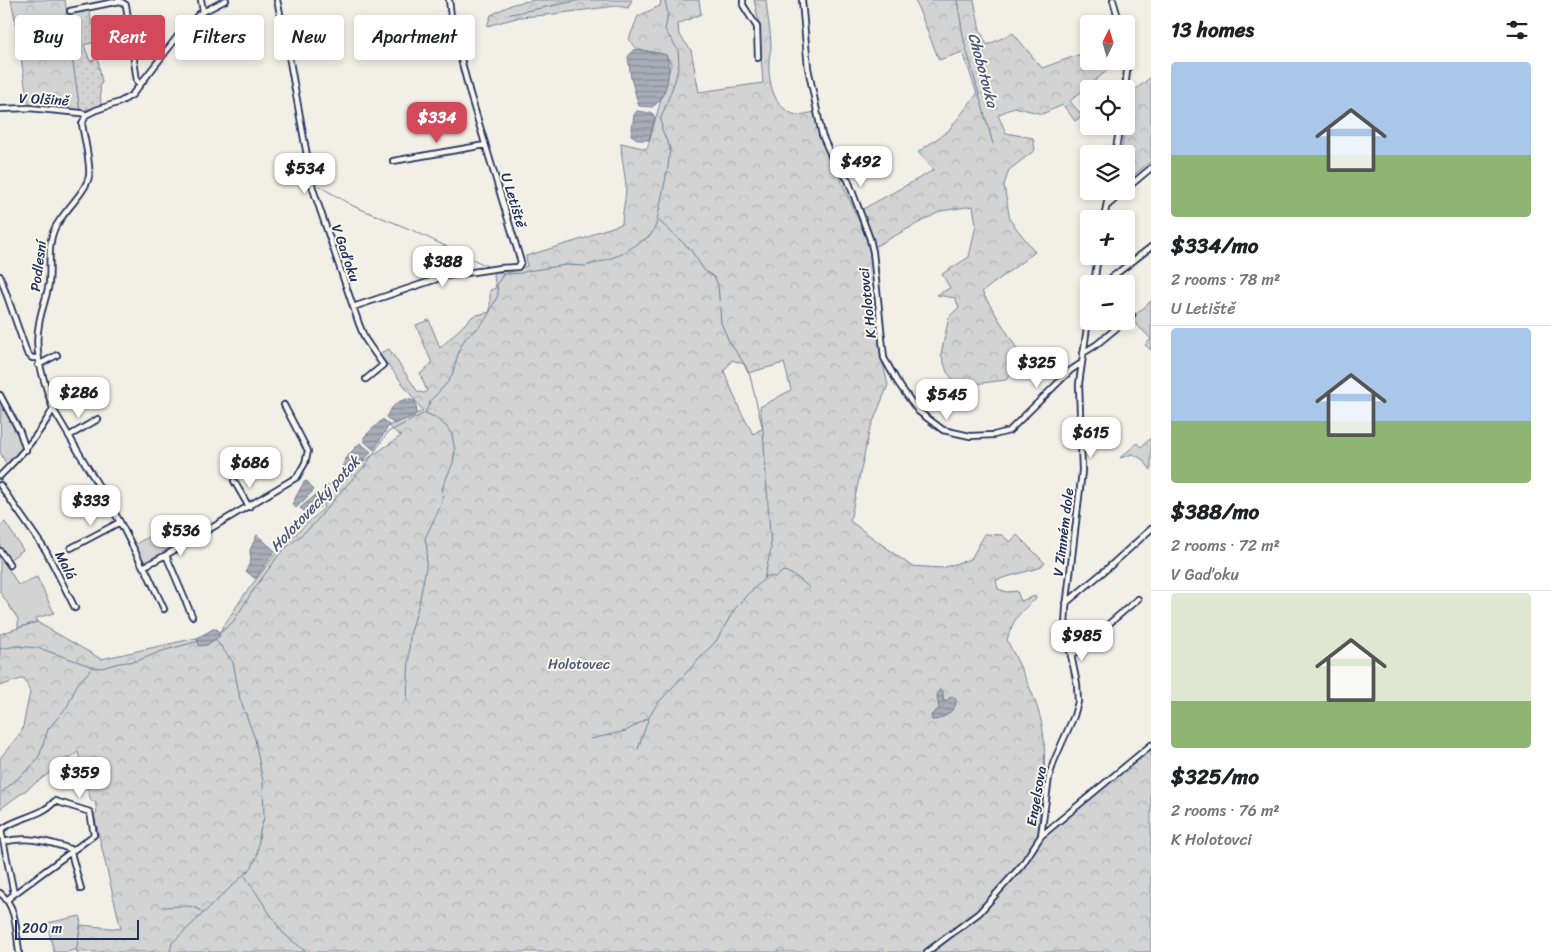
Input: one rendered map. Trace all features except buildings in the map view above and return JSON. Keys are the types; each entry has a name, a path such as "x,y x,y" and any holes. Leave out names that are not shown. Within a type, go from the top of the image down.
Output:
{"street":[{"path":"201,0 203,11"},
{"path":"86,116 132,95 181,32 203,11 226,0"},
{"name":"V Gaďoku","path":"277,0 313,189 365,339 382,365 366,379"},
{"name":"U Letiště","path":"353,307 446,276 518,267 521,262 485,145 452,24 449,0"},
{"path":"743,0 743,5 757,27 758,58"},
{"name":"K Holotovci","path":"802,0 808,68 822,135 833,160 848,180 873,252 884,358 898,383 918,411 944,430 956,434 970,436 994,435 1009,431 1071,370 1080,364"},
{"path":"1113,0 1117,15"},
{"path":"70,11 120,1 127,2 138,81 140,84"},
{"name":"V Olšině","path":"0,109 29,108 80,113 86,116"},
{"name":"Podlesní","path":"86,116 82,124 89,177 85,186 64,213 54,230 50,249 49,285 39,324 38,365 53,409 120,522 164,609"},
{"path":"393,161 485,145"},
{"path":"1135,182 1151,168"},
{"path":"1106,210 1108,200"},
{"path":"1107,206 1114,200"},
{"path":"1115,275 1151,247"},
{"path":"0,276 27,353 32,358 37,358"},
{"name":"V Zimném dole","path":"1066,602 1082,471 1079,384 1080,364 1086,330"},
{"path":"1082,353 1115,330"},
{"path":"38,365 57,355"},
{"path":"0,395 20,432 26,450"},
{"path":"143,567 292,481 301,472 308,451 284,405"},
{"path":"0,476 26,450 44,426 53,409"},
{"path":"69,436 98,419"},
{"path":"234,481 248,507"},
{"name":"Malá","path":"0,485 46,551 75,608"},
{"path":"72,548 120,522"},
{"name":"V Zimném dole","path":"1066,602 1108,568 1151,529"},
{"path":"0,551 10,565"},
{"path":"166,555 192,616"},
{"path":"1071,656 1138,600"},
{"name":"Engelsova","path":"927,952 979,913 1022,865 1041,836 1049,777 1078,702 1077,684 1065,626 1066,602"},
{"path":"1041,836 1151,745"},
{"path":"8,899 94,836 90,812 55,801 48,809 8,824 0,830 14,894"},
{"path":"3,842 18,838 52,842 70,848 81,889"},
{"path":"0,893 8,899 12,908 19,952"}],"green space":[{"path":"11,0 65,0 67,15 15,15 15,19"},
{"path":"534,0 632,0 628,8 616,6 520,17 487,26 491,15 513,4"},
{"name":"Holotovec","path":"661,0 699,0 701,14 678,24 679,34 691,50 699,92 763,83 758,19 754,0 766,0 771,40 769,61 773,92 781,105 795,115 816,112 820,132 872,251 881,355 888,385 869,432 850,521 911,566 942,568 971,559 985,534 1002,535 1010,542 1017,535 1045,563 1039,568 996,580 998,589 1007,592 1017,591 1021,601 1035,596 1036,599 1017,617 1007,640 1032,693 1042,725 1045,754 1037,843 1151,746 1151,952 76,952 81,925 121,929 94,815 97,812 95,801 91,801 78,752 0,809 0,758 22,731 30,692 24,678 0,686 0,634 37,622 101,659 219,633 244,595 281,547 324,508 326,487 401,436 388,426 423,411 378,354 389,349 418,392 424,393 427,391 420,374 432,363 416,325 429,320 440,348 473,316 490,312 490,290 496,288 494,276 496,271 510,272 527,266 526,256 589,237 594,233 622,224 626,187 621,143 647,149 671,64 666,55 637,49 629,39 638,16 660,6","holes":["732,360 744,364 748,373 784,363 791,390 760,407 763,428 753,434 740,410 724,371","943,694 943,701 951,697 956,705 947,714 933,713 939,709"]},
{"path":"915,0 974,0 980,30 987,45 1013,33 1042,68 1080,54 1080,70 1108,70 1096,80 1080,80 1080,93 1070,101 1080,114 1080,117 1075,121 1063,105 1042,114 1014,107 998,115 1006,133 1033,138 1035,150 1009,170 1004,185 1010,220 1035,252 982,292 1025,362 1006,380 958,386 947,372 941,354 949,317 959,307 955,298 937,295 950,288 942,274 969,257 976,225 973,206 941,211 874,247 861,210 934,170 918,152 948,131 977,94 963,52 939,60"},
{"path":"89,9 91,43 84,45 90,61 98,60 102,83 100,84 101,106 80,111 73,60 81,60 81,15 66,14"},
{"path":"21,60 73,60 80,111 30,106"},
{"path":"1151,77 1151,161 1135,174 1135,145 1122,145 1124,135 1135,135 1135,90"},
{"path":"1151,301 1151,339 1135,323 1135,315"},
{"path":"1151,339 1151,350 1145,345"},
{"path":"1,400 18,432 22,445 22,450 7,465 0,452"},
{"path":"1151,438 1151,470 1142,459 1133,454 1120,458 1137,443 1141,447"},
{"path":"176,521 186,542 148,563 142,562 134,545"},
{"path":"5,522 23,550 9,560 0,548 0,526"},
{"path":"0,554 18,585 37,577 54,613 36,618 37,622 18,628 18,619 0,592"},
{"path":"80,916 77,949 68,952 54,952 47,923"}],"water":[{"path":"637,49 666,55 668,61 667,84 661,98 652,107 639,106 631,78 628,57 633,50"},
{"path":"637,111 652,113 655,117 649,140 639,140 631,135 634,115"},
{"path":"445,249 450,249 462,256 463,259 459,266 441,257"},
{"path":"407,399 415,401 417,411 414,416 394,424 386,417 394,405"},
{"path":"383,419 389,425 374,450 364,441 364,437"},
{"path":"360,443 371,452 349,477 342,473 343,464"},
{"path":"307,481 314,490 296,508 292,504 304,482"},
{"path":"317,494 322,501 322,505 310,515 300,508"},
{"path":"257,535 275,551 256,578 254,578 246,571 251,560 250,550"},
{"path":"213,629 217,629 220,636 207,645 199,646 197,638"},
{"path":"939,690 943,691 943,701 955,697 956,701 949,713 936,720 932,720 931,715 939,709 937,696"}],"waterway":[{"path":"506,15 581,0"},
{"name":"Holotovecký potok","path":"219,634 233,622 281,552 312,526 365,466 388,432 425,413 431,400 452,375 458,354 467,336 478,328 487,317 498,295 497,285 503,274 522,273 566,265 585,266 622,254 651,235 656,225 670,148 662,130 661,118 675,81 679,64 678,50 665,30 668,15 665,0"},
{"name":"Chobotovka","path":"957,0 964,41 993,144"},
{"path":"319,186 353,206 412,230 489,267"},
{"path":"638,749 649,717 657,704 716,641 734,610 764,579 771,549 763,430 750,376 729,341 721,323 718,285 715,278 704,270 690,249 658,220"},
{"path":"495,270 503,274"},
{"path":"407,700 410,635 419,604 426,567 427,550 425,538 442,503 443,486 453,463 455,450 452,435 446,426 435,417 425,413"},
{"path":"765,576 776,577 783,571 787,572 810,588"},
{"name":"Holotovecký potok","path":"170,952 172,943 252,867 257,856 260,831 264,818 263,782 255,739 240,699 233,662 215,639"},
{"path":"0,649 16,646 39,648 93,667 102,668 119,663 137,661 162,651 199,641"},
{"path":"2,792 34,764 40,754 48,729 67,707 77,685 92,668"},
{"path":"591,739 626,731 648,718"},
{"path":"245,876 282,932 306,952"},
{"path":"162,907 189,906 203,913"}]}
